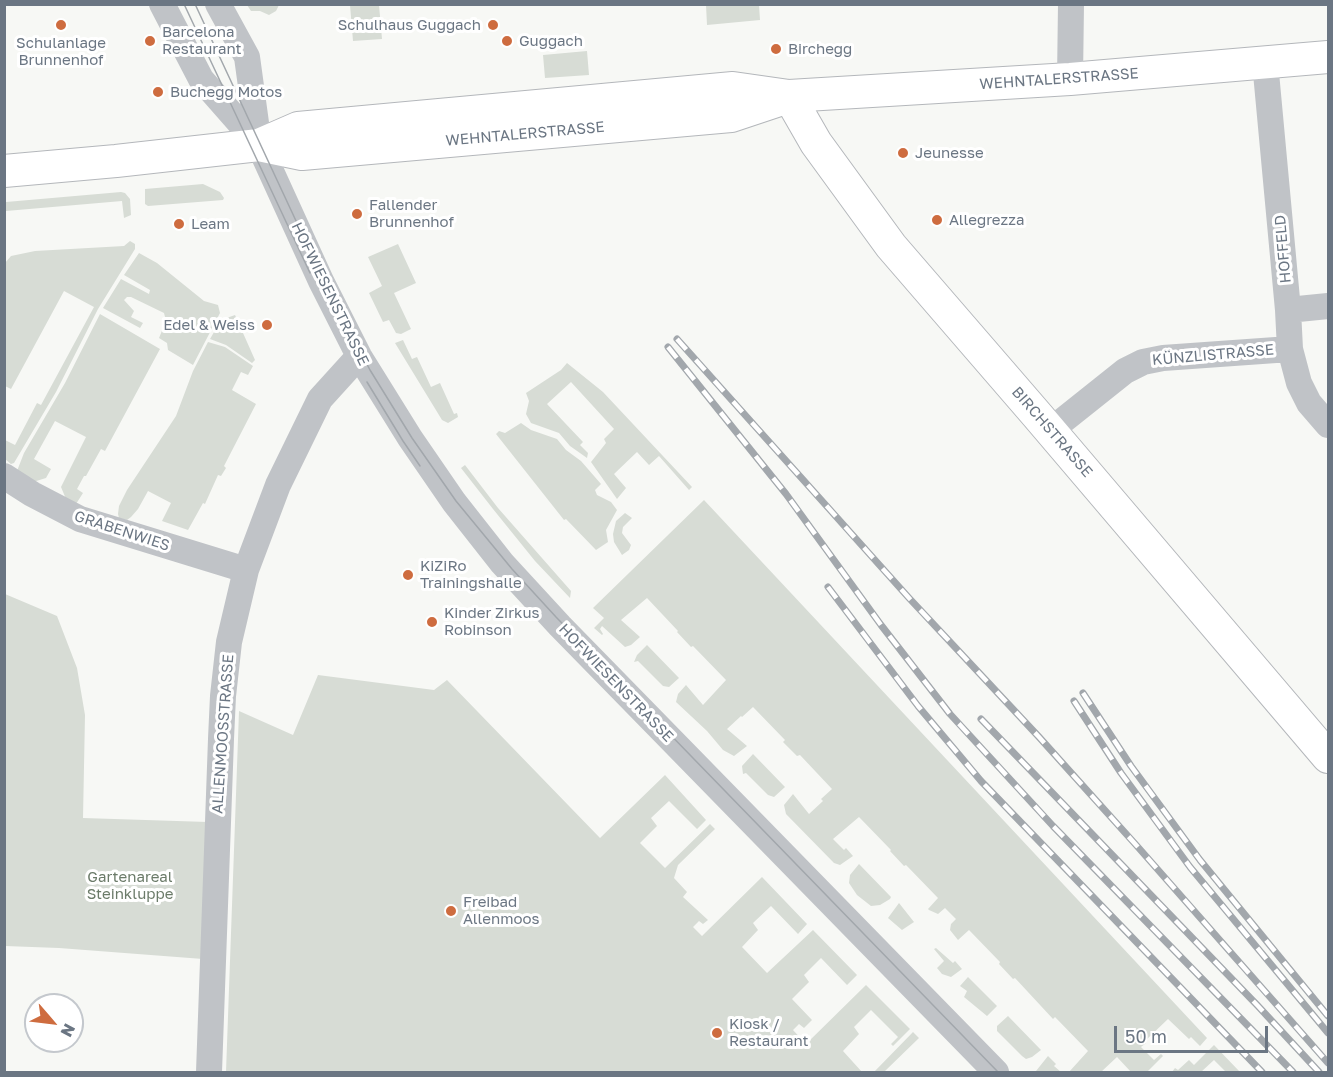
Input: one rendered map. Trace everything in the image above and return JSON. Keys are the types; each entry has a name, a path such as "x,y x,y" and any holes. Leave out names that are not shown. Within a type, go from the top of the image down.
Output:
{"main road":[{"name":"WEHNTALERSTRASSE","path":"4,171 116,161 259,144 298,128 733,88 789,96 1070,79 1329,57"},
{"name":"BIRCHSTRASSE","path":"789,96 816,143 891,246 1329,757"}],"street":[{"name":"HOFWIESENSTRASSE","path":"162,4 201,79 259,144"},
{"name":"HOFWIESENSTRASSE","path":"218,4 247,57 259,144 321,280 359,356 410,438 454,502 502,563 696,767 996,1072"},
{"path":"1070,79 1071,4"},
{"name":"HOFFELD","path":"1265,62 1290,349 1299,383 1309,403 1329,425"},
{"path":"1288,310 1329,306"},
{"name":"KÜNZLISTRASSE","path":"1051,430 1125,370 1143,362 1163,358 1290,349"},
{"name":"ALLENMOOSSTRASSE","path":"209,1072 223,696 230,642 246,570 278,485 320,399 359,356"},
{"name":"GRABENWIES","path":"4,476 32,494 80,519 246,570"}],"green space":[{"path":"279,4 276,11 269,15 260,11 251,11 247,5"},
{"path":"350,5 379,5 382,39 353,41"},
{"path":"706,5 759,5 760,20 707,25"},
{"path":"587,51 589,75 545,78 543,55"},
{"path":"203,184 220,192 223,200 148,206 145,204 145,189"},
{"path":"121,192 130,199 131,215 124,218 122,201 6,211 5,226 6,202"},
{"path":"130,241 135,244 135,249 98,309 56,392 14,463 11,464 5,459 5,440 15,445 37,403 41,405 94,307 64,291 11,389 5,386 5,263 11,256 35,251 124,246"},
{"path":"398,244 416,283 394,293 411,329 401,334 396,333 389,320 383,322 369,293 382,286 368,257"},
{"path":"139,253 157,263 204,301 218,305 220,313 193,365 168,350 167,343 159,338 166,321 164,313 127,297 124,300 134,311 131,317 143,323 140,328 103,308 121,279 149,294 150,290 124,275"},
{"path":"100,314 160,349 105,451 101,449 84,476 77,489 83,493 76,504 66,499 61,487 86,437 55,421 34,459 51,469 46,478 33,482 17,471 24,453 65,383"},
{"path":"235,315 255,360 252,363 226,345 210,339 221,320"},
{"path":"403,340 412,359 417,357 431,387 440,383 454,414 457,413 458,417 448,423 442,420 395,343"},
{"path":"208,342 225,347 253,366 248,375 241,372 232,390 256,404 224,466 226,468 221,476 218,475 205,504 203,503 188,530 162,521 171,503 148,491 131,517 127,520 119,518 119,506 127,490 176,416 193,371"},
{"path":"567,363 603,392 692,487 689,490 659,456 649,465 637,452 614,474 626,488 617,499 591,462 606,443 604,439 614,429 571,382 547,404 583,442 580,445 588,453 587,458 570,446 559,433 531,423 526,414 529,401 526,393 561,370"},
{"path":"521,423 531,430 557,439 601,484 595,490 597,495 611,502 617,510 606,530 608,542 596,550 566,519 564,520 496,434 499,431 505,433"},
{"path":"465,465 498,508 571,591 570,598 535,561 493,509 461,468"},
{"path":"704,500 1207,1038 1200,1046 1168,1019 1141,1047 1154,1060 1161,1054 1163,1056 1147,1072 1131,1072 1117,1057 1101,1072 1069,1072 1088,1051 1055,1017 1053,1019 1015,978 1013,979 969,930 958,940 950,930 951,924 956,919 945,908 938,914 928,909 938,898 906,865 904,866 859,817 833,839 853,856 840,865 834,863 786,814 784,805 793,794 809,814 832,789 800,755 797,756 783,742 785,740 753,707 727,729 747,746 734,756 723,750 707,731 676,702 678,694 686,685 703,705 726,680 693,646 691,647 647,598 621,620 640,637 631,645 625,647 602,626 600,629 602,635 594,628 604,618 593,608"},
{"path":"625,513 632,518 623,527 622,533 631,545 629,550 622,555 614,542 613,534 616,521"},
{"name":"Gartenareal Steinkluppe","path":"5,594 57,616 77,668 85,715 83,818 208,822 203,959 5,946"},
{"path":"647,645 679,678 669,687 663,686 638,661 634,662 637,655"},
{"name":"Freibad Allenmoos","path":"318,675 434,690 447,680 600,838 665,775 706,820 697,829 669,801 651,818 657,826 640,843 665,868 710,824 715,829 678,865 674,878 687,892 683,897 708,920 703,924 699,921 693,927 702,936 762,877 807,924 798,934 771,906 753,923 758,930 742,947 767,973 813,930 857,975 847,985 821,958 804,975 809,982 792,999 812,1020 804,1028 799,1024 793,1030 806,1044 866,985 910,1029 893,1046 891,1044 898,1037 871,1010 854,1027 859,1034 843,1051 862,1072 226,1072 239,711 293,735"},
{"path":"753,754 785,787 774,797 768,795 746,773 743,774 742,766"},
{"path":"859,864 891,897 890,899 880,905 871,906 857,895 849,883 850,875"},
{"path":"899,903 914,922 902,930 888,918"},
{"path":"936,948 953,963 955,961 962,969 951,977 942,974 937,968 944,961 934,949"},
{"path":"968,977 997,1006 987,1016 964,997 967,991 960,986"},
{"path":"1008,1016 1041,1050 1032,1057 1026,1059 997,1031 997,1026"},
{"path":"913,1032 919,1038 884,1072 874,1072"},
{"path":"1214,1045 1240,1072 1226,1072 1214,1060 1201,1072 1172,1072 1175,1068 1178,1070 1189,1060 1194,1065"},
{"path":"1048,1056 1056,1064 1054,1066 1061,1072 1036,1071"}],"tram line":[{"path":"184,4 310,273"},
{"path":"195,4 331,296 370,370 412,438 456,501 512,569 556,617 998,1072"},
{"path":"367,382 420,466"}],"railway":[{"path":"677,339 909,598 1039,737 1328,1063"},
{"path":"668,347 786,494 881,625 950,714 1053,826 1293,1072"},
{"path":"828,587 918,706 981,781 1262,1072"},
{"path":"1083,693 1131,766 1200,860 1328,1016"},
{"path":"1074,701 1121,773 1190,867 1328,1033"},
{"path":"981,719 1319,1072"}],"place":[{"name":"Schulanlage Brunnenhof","path":"61,25"},
{"name":"Schulhaus Guggach","path":"493,25"},
{"name":"Barcelona Restaurant","path":"150,41"},
{"name":"Guggach","path":"507,41"},
{"name":"Birchegg","path":"776,49"},
{"name":"Buchegg Motos","path":"158,92"},
{"name":"Jeunesse","path":"903,153"},
{"name":"Fallender Brunnenhof","path":"357,214"},
{"name":"Allegrezza","path":"937,220"},
{"name":"Leam","path":"179,224"},
{"name":"Edel & Weiss","path":"267,325"},
{"name":"KiZiRo Trainingshalle","path":"408,575"},
{"name":"Kinder Zirkus Robinson","path":"432,622"},
{"name":"Freibad Allenmoos","path":"451,911"},
{"name":"Kiosk / Restaurant","path":"717,1033"}]}
